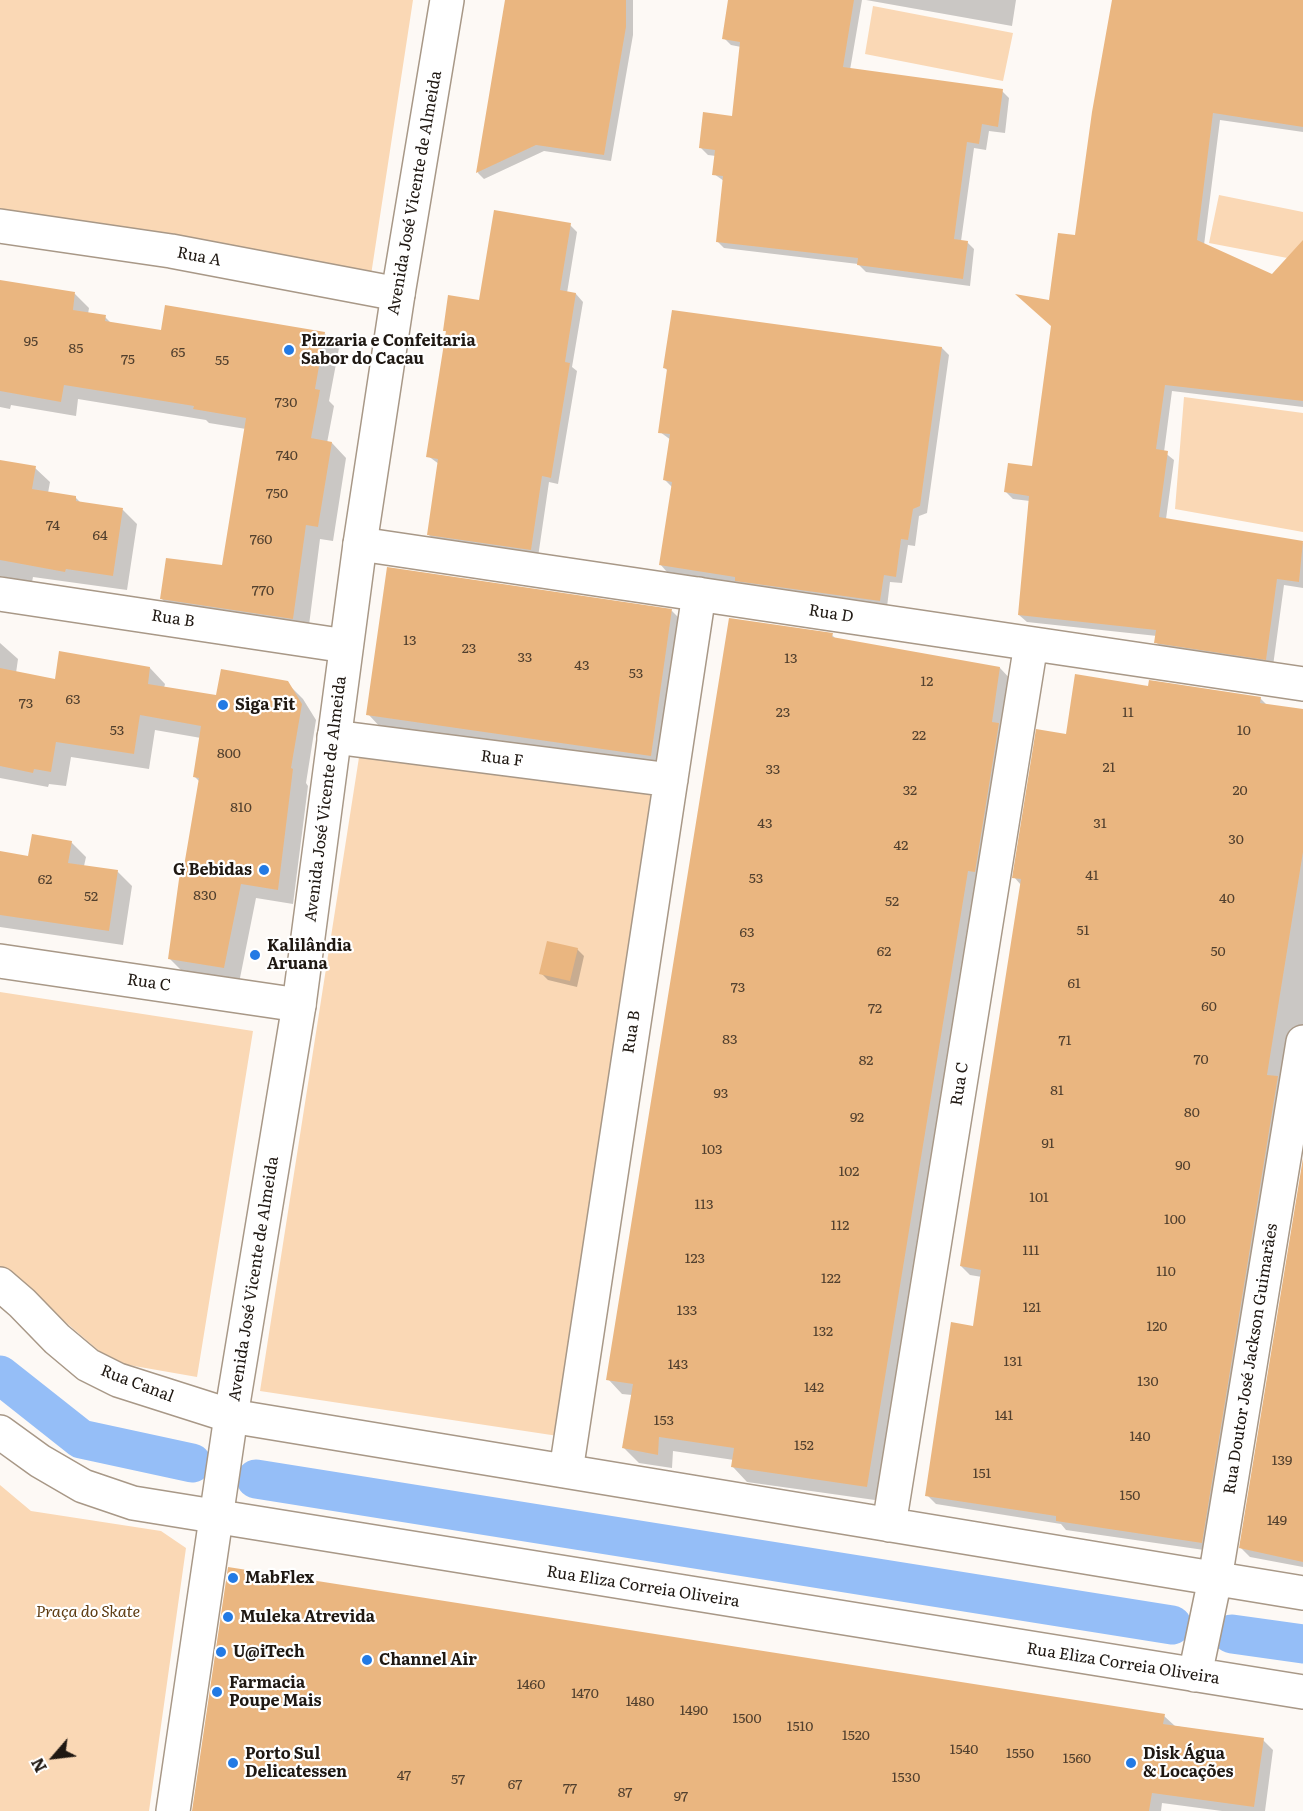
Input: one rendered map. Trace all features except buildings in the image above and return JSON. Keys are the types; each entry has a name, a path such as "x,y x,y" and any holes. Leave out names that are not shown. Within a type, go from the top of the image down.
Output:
{"street":[{"name":"Avenida José Vicente de Almeida","path":"173,1811 231,1416 299,1005 360,544 398,294 447,0"},
{"name":"Rua A","path":"0,226 171,251 398,294"},
{"name":"Rua D","path":"360,544 1303,684"},
{"name":"Rua B","path":"0,594 346,646"},
{"name":"Rua B","path":"566,1471 699,594"},
{"name":"Rua C","path":"889,1525 1031,644"},
{"name":"Rua F","path":"334,737 671,780"},
{"name":"Rua C","path":"0,961 299,1005"},
{"name":"Rua Doutor José Jackson Guimarães","path":"1195,1675 1215,1579 1303,1042"},
{"name":"Rua Canal","path":"0,1284 88,1365 118,1380 231,1416"},
{"path":"231,1416 1303,1593"},
{"name":"Rua Eliza Correia Oliveira","path":"0,1432 40,1461 82,1486 133,1503 1303,1692"}],"green space":[{"path":"0,0 413,0 371,275 0,214"},
{"path":"873,6 1013,33 1003,81 865,54"},
{"path":"1219,195 1303,212 1303,261 1209,243"},
{"path":"1184,397 1303,413 1303,532 1175,509"},
{"path":"360,751 658,796 558,1436 260,1391"},
{"path":"0,992 253,1031 197,1377 117,1363 105,1356 0,1266"},
{"name":"Praça do Skate","path":"0,1485 31,1511 161,1531 186,1548 149,1811 0,1811"}],"waterway":[{"path":"0,1375 81,1439 192,1463"},
{"path":"256,1479 1172,1625"},
{"path":"1232,1634 1303,1644"}],"place":[{"name":"Pizzaria e Confeitaria Sabor do Cacau","path":"289,350"},
{"name":"Siga Fit","path":"223,705"},
{"name":"G Bebidas","path":"264,870"},
{"name":"Kalilândia Aruana","path":"255,955"},
{"name":"MabFlex","path":"233,1578"},
{"name":"Muleka Atrevida","path":"228,1617"},
{"name":"U@iTech","path":"221,1652"},
{"name":"Channel Air","path":"367,1660"},
{"name":"Farmacia Poupe Mais","path":"217,1692"},
{"name":"Porto Sul Delicatessen","path":"233,1763"},
{"name":"Disk Água & Locações","path":"1131,1763"}]}
